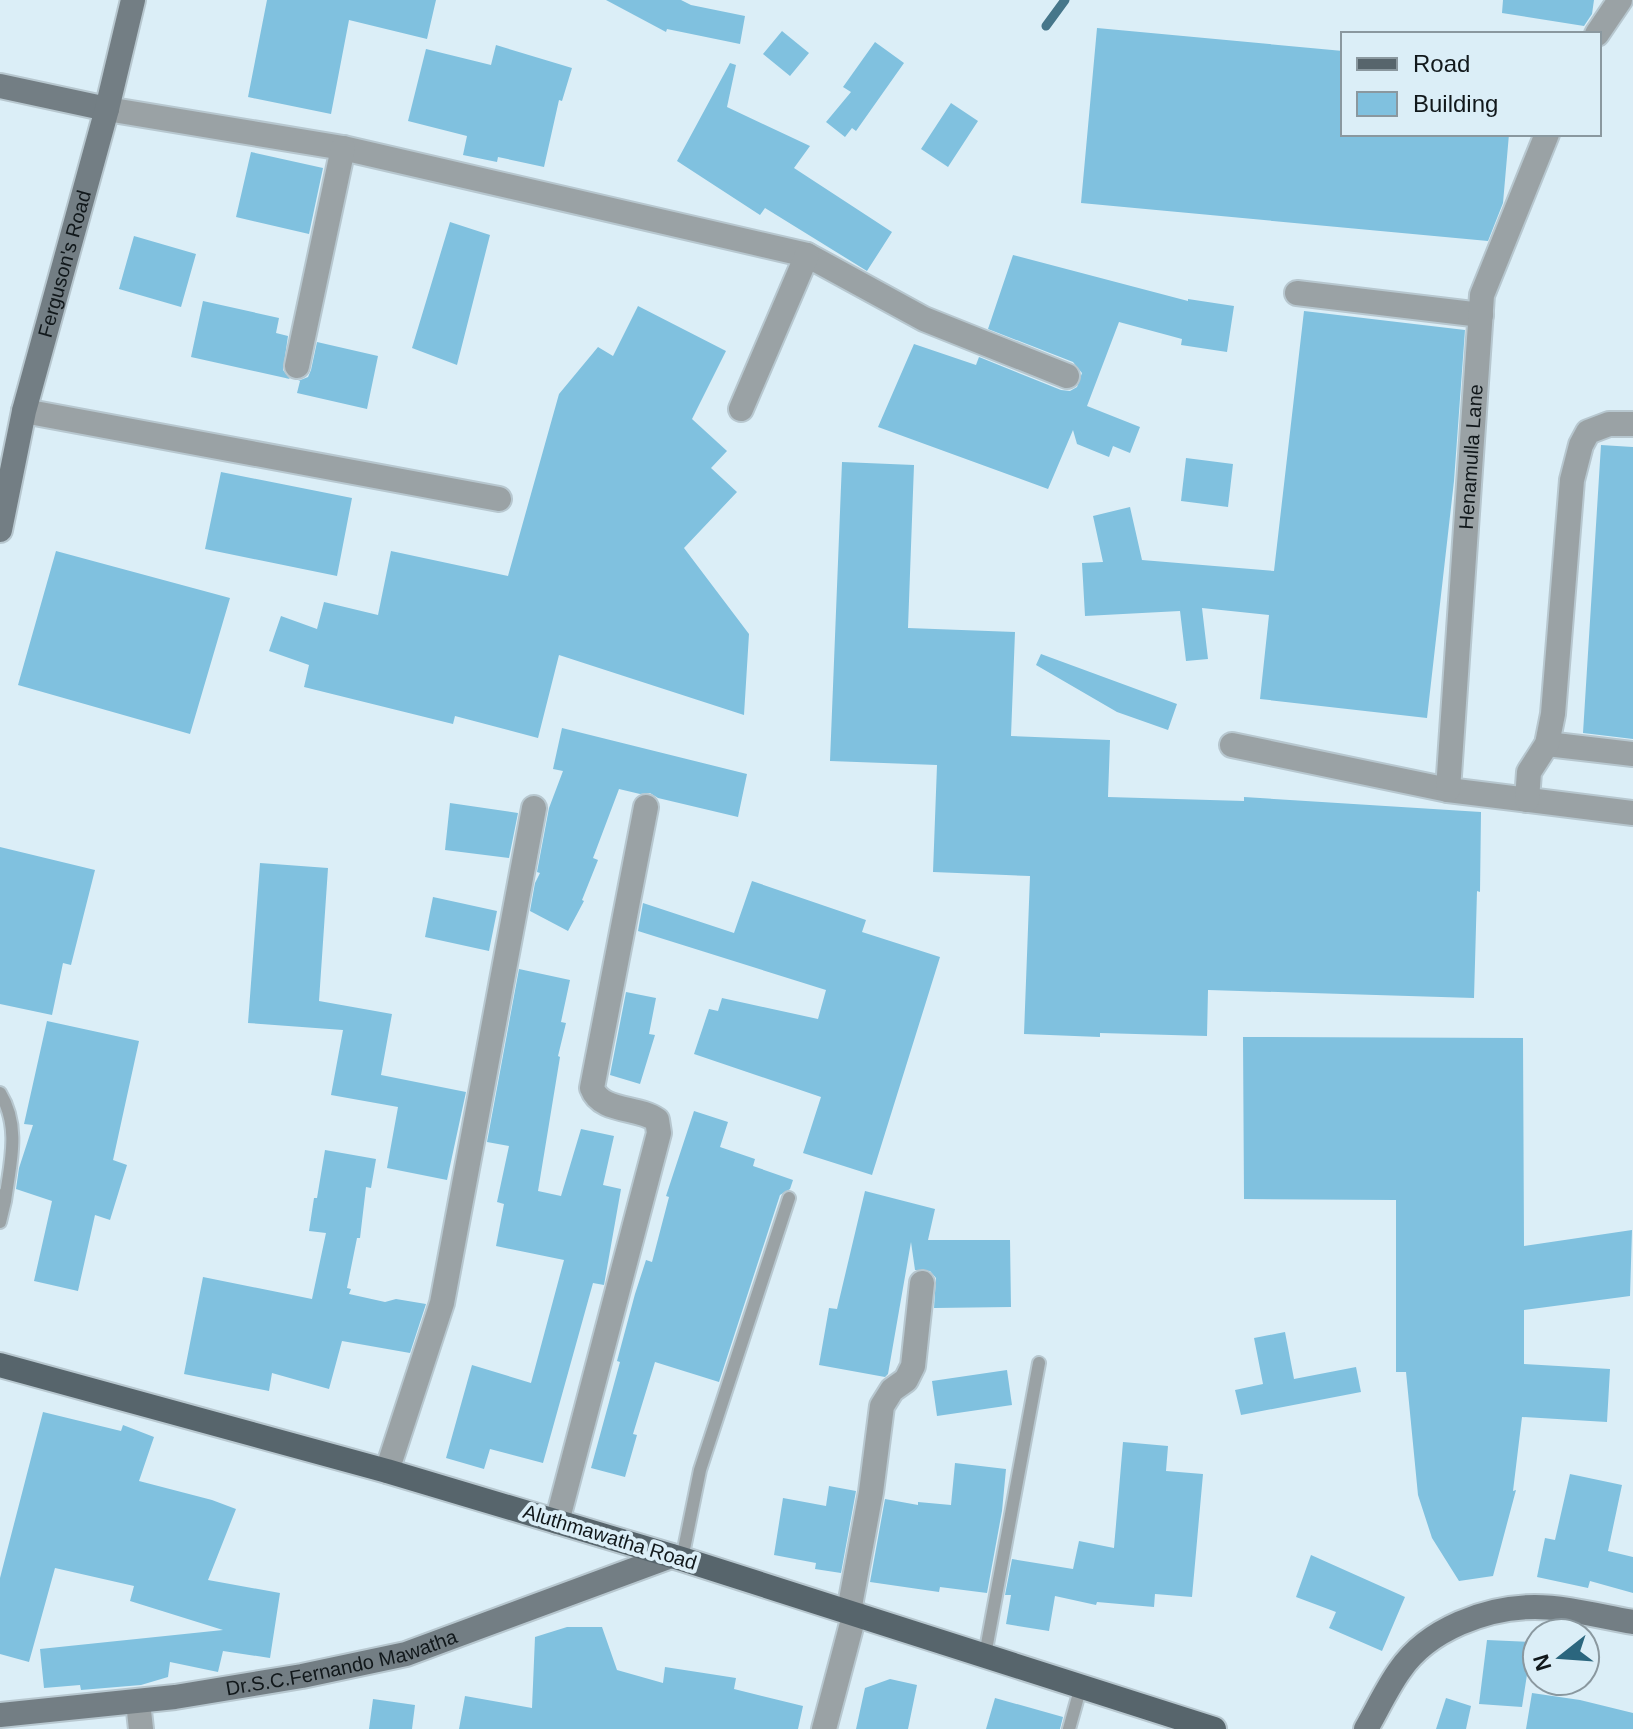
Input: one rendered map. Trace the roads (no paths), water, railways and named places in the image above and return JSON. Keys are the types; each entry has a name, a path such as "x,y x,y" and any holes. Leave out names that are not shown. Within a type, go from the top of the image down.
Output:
{"main road":[{"name":"Aluthmawatha Road","path":"0,1365 387,1471 677,1557 1214,1729"}],"street":[{"name":"Ferguson's Road","path":"0,530 24,411 107,109 133,0"},
{"path":"1598,32 1620,0"},
{"path":"0,86 107,109 343,148 807,255 924,319 1067,376"},
{"name":"Henamulla Lane","path":"1448,790 1482,295 1546,136"},
{"path":"297,366 343,148"},
{"path":"741,409 807,255"},
{"path":"1297,293 1481,315"},
{"path":"24,411 499,499"},
{"path":"1527,800 1529,772 1547,744 1553,714 1572,480 1578,456 1588,432 1609,424 1633,424"},
{"path":"1547,744 1633,754"},
{"path":"1232,745 1448,790 1633,813"},
{"path":"557,1522 659,1133 657,1120 650,1115 603,1103 592,1088 646,807"},
{"path":"387,1471 442,1303 534,808"},
{"path":"824,1729 852,1612 882,1406 892,1390 906,1380 913,1366 922,1283"},
{"name":"Dr.S.C.Fernando Mawatha","path":"0,1715 138,1702 302,1676 406,1654 677,1557"},
{"path":"1366,1729 1401,1669 1423,1645 1456,1625 1494,1611 1536,1607 1633,1622"},
{"path":"138,1702 141,1729"}],"lane":[{"path":"0,1093 9,1106 14,1138 0,1222"},
{"path":"677,1557 700,1470 789,1198"},
{"path":"985,1655 1039,1363"},
{"path":"1069,1729 1081,1686"}],"waterway":[{"path":"1046,26 1065,0"}]}
